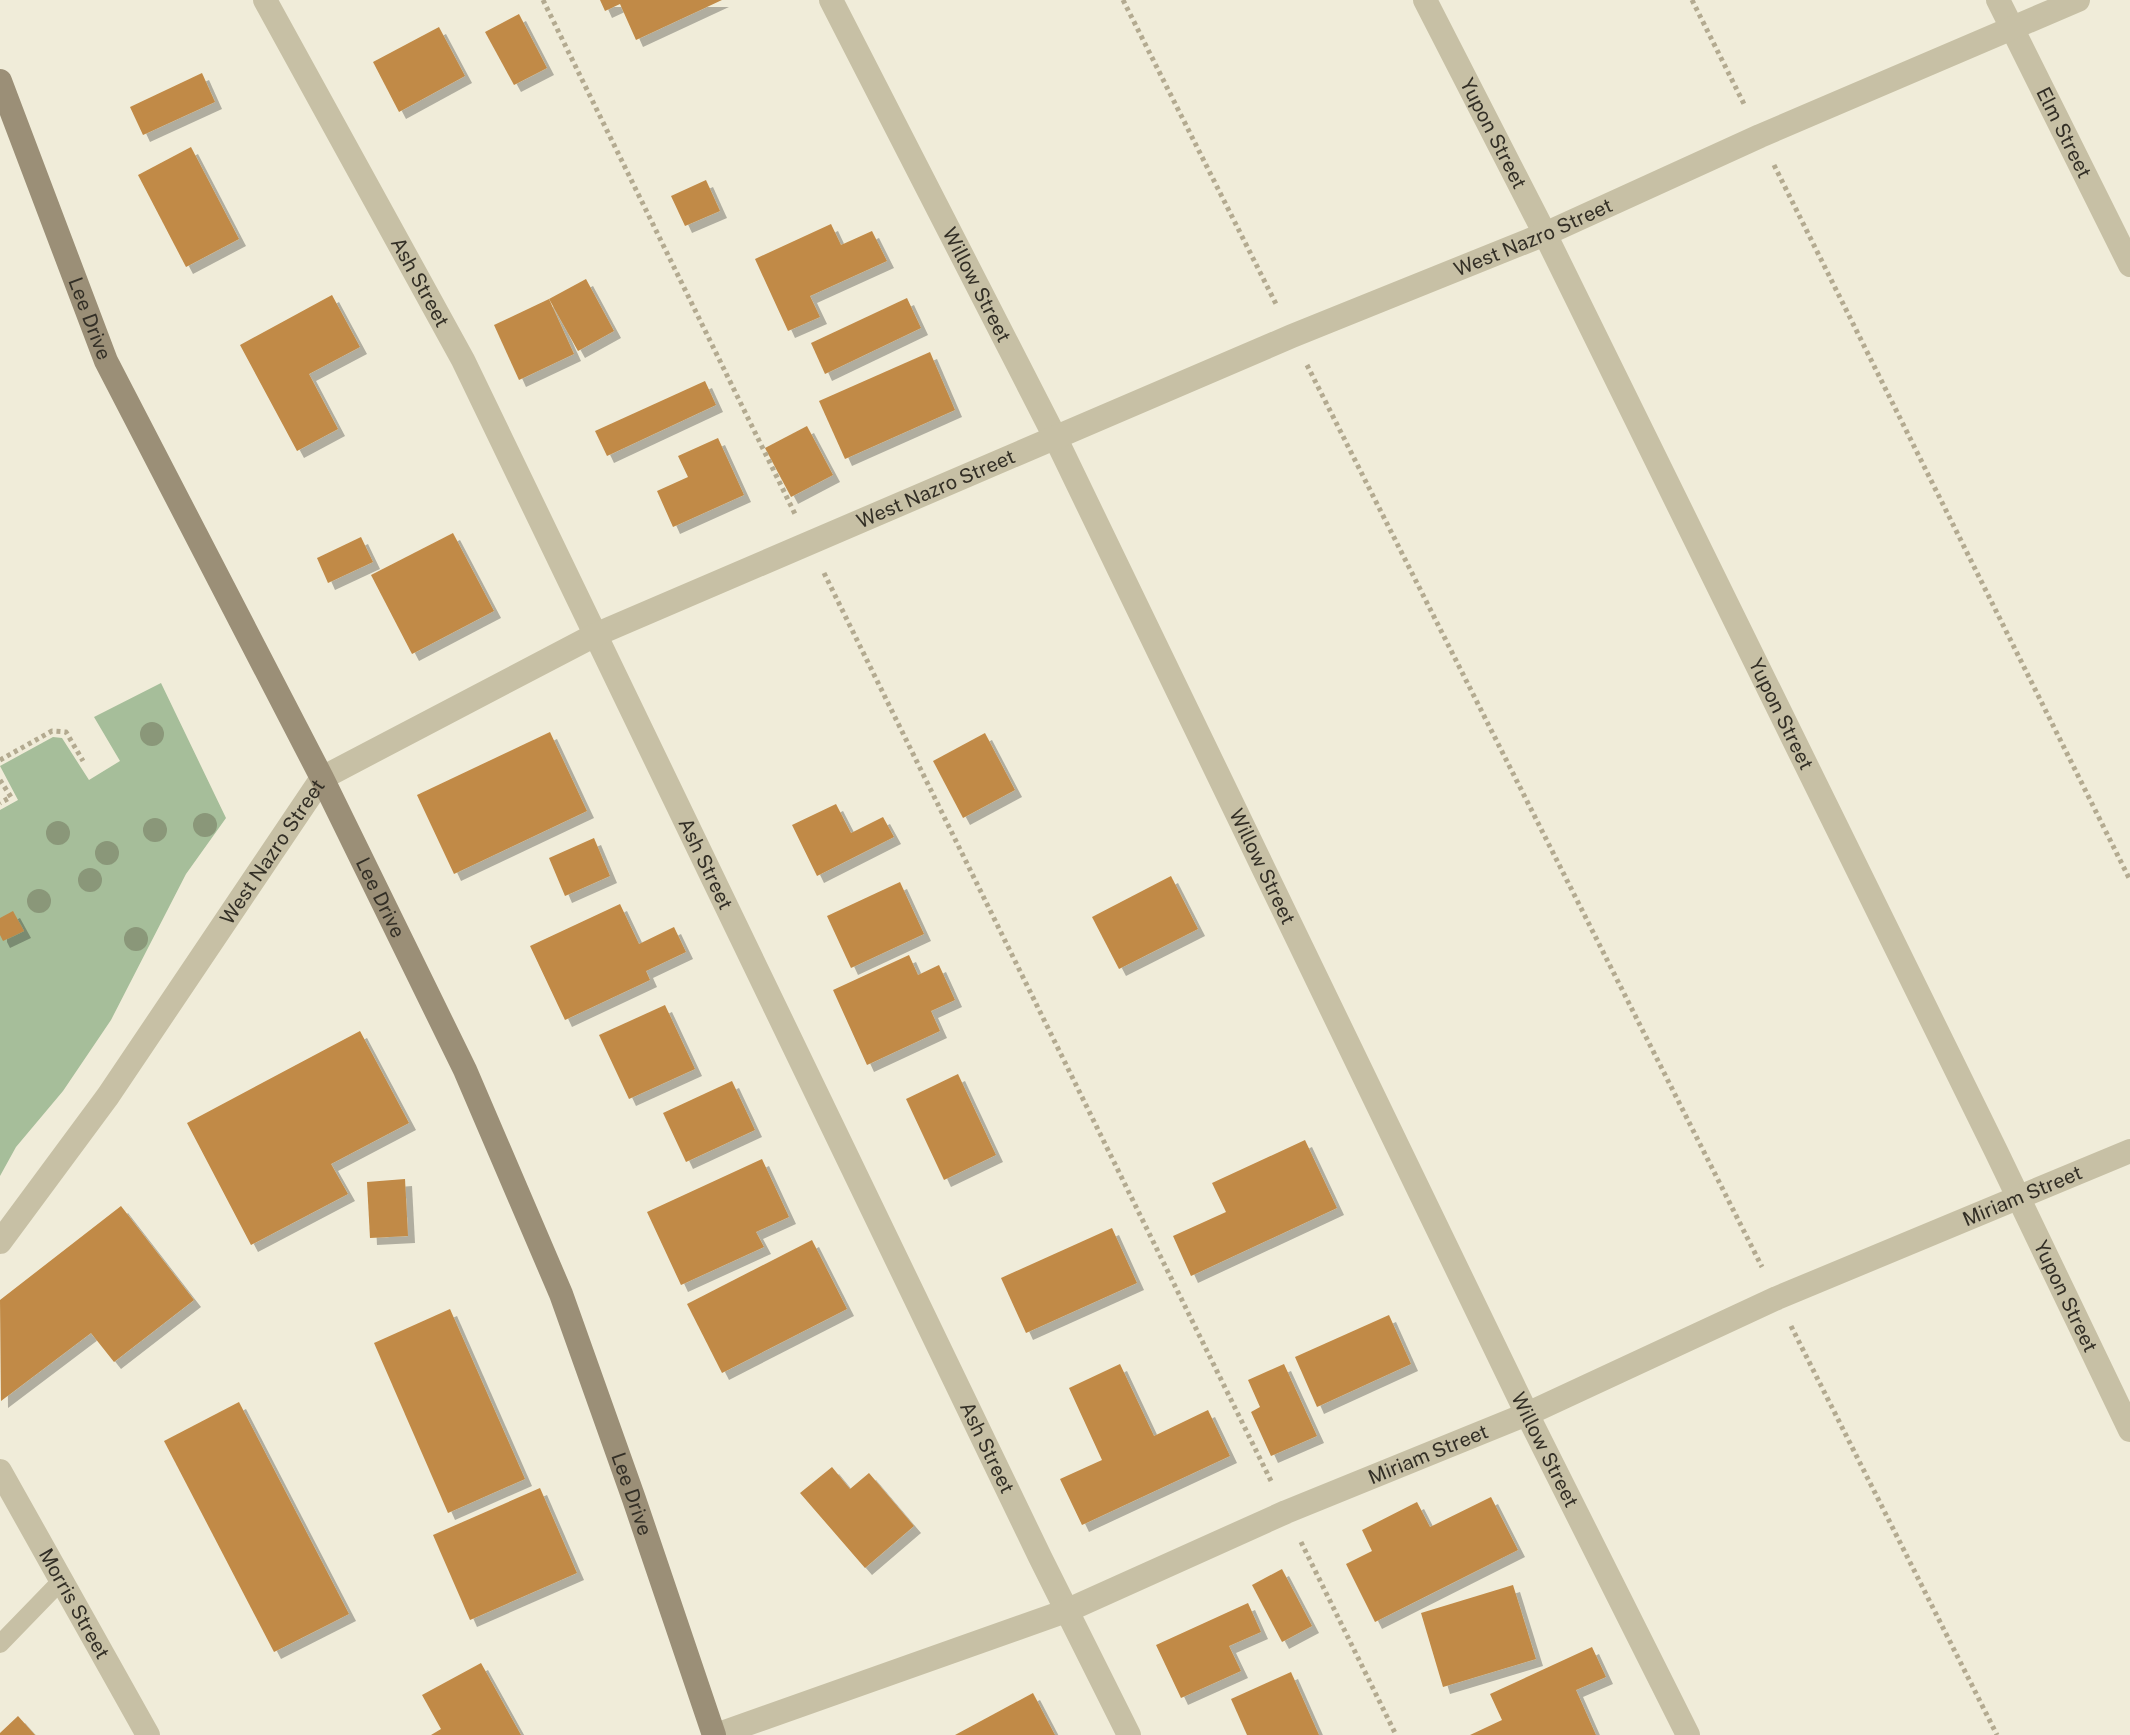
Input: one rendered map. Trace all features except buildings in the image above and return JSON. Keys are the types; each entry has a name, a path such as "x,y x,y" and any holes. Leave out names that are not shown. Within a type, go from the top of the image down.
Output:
{"main road":[{"name":"Lee Drive","path":"0,81 106,361 322,778 465,1070 561,1294 715,1735"}],"street":[{"name":"Ash Street","path":"265,0 463,360 1066,1611 1129,1735"},
{"name":"Willow Street","path":"831,0 1055,437 1527,1414 1688,1735"},
{"name":"Yupon Street","path":"1425,0 1545,234 2130,1430"},
{"name":"Elm Street","path":"1998,0 2130,265"},
{"name":"West Nazro Street","path":"0,1242 108,1096 322,778 595,635 1292,336 1545,234 1760,136 2078,0"},
{"name":"Miriam Street","path":"715,1735 1066,1611 1286,1512 1527,1414 1777,1298 2130,1151"},
{"name":"Morris Street","path":"0,1471 148,1735"}],"lane":[{"path":"0,1644 62,1580"}],"path":[{"path":"543,0 1396,1735"},
{"path":"1123,0 1997,1735"},
{"path":"1692,0 2130,880"},
{"path":"0,760 52,731 66,732 83,761"},
{"path":"0,780 11,797 0,803"}],"green space":[{"path":"161,683 226,818 186,874 111,1020 63,1091 16,1147 0,1176 0,810 18,800 0,766 53,737 62,738 89,780 120,761 94,717"}]}
